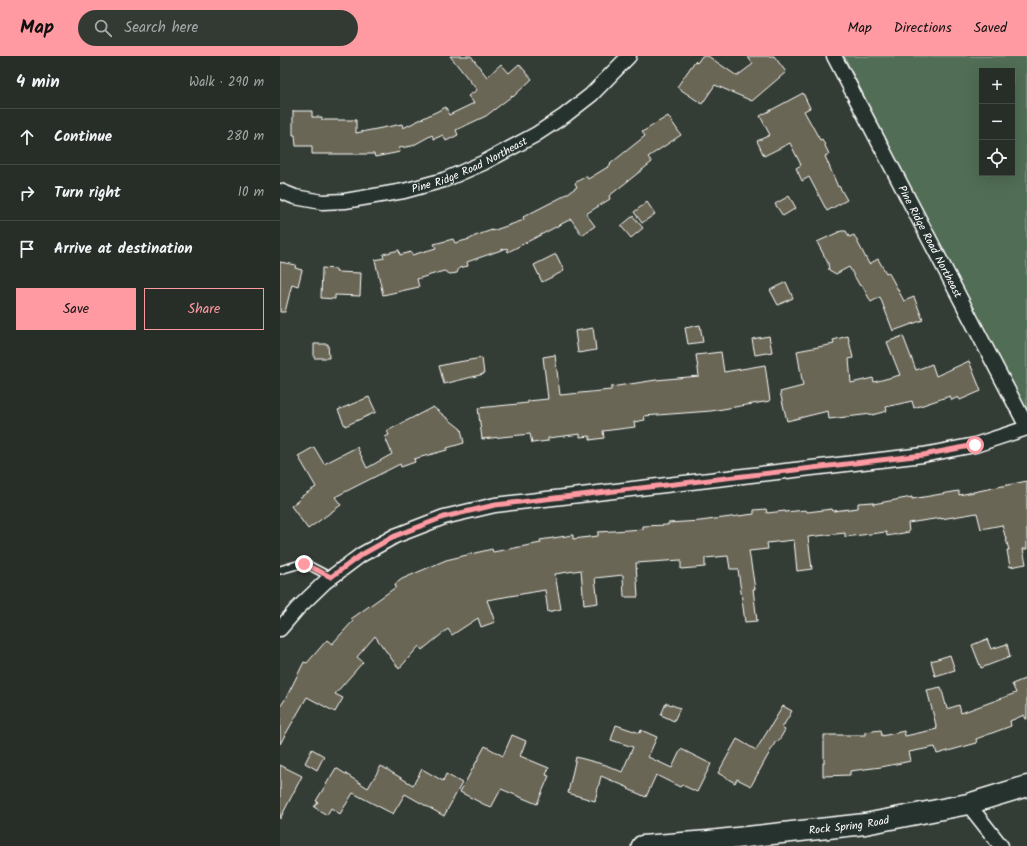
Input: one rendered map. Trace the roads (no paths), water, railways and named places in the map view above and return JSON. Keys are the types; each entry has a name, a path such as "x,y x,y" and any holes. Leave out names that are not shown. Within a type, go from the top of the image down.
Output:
{"street":[{"name":"Pine Ridge Road Northeast","path":"280,191 294,197 322,202 345,201 404,191 444,180 483,163 535,135 564,116 590,95 629,56"},
{"name":"Pine Ridge Road Northeast","path":"834,56 1027,427"},
{"path":"280,629 296,609 325,582 361,555 395,536 444,517 495,505 923,455 975,445 1027,427"},
{"name":"Rock Spring Road","path":"642,846 709,841 865,824 968,804 1027,786"},
{"path":"968,804 1001,846"}],"lane":[{"path":"280,570 304,564 331,577"}]}
